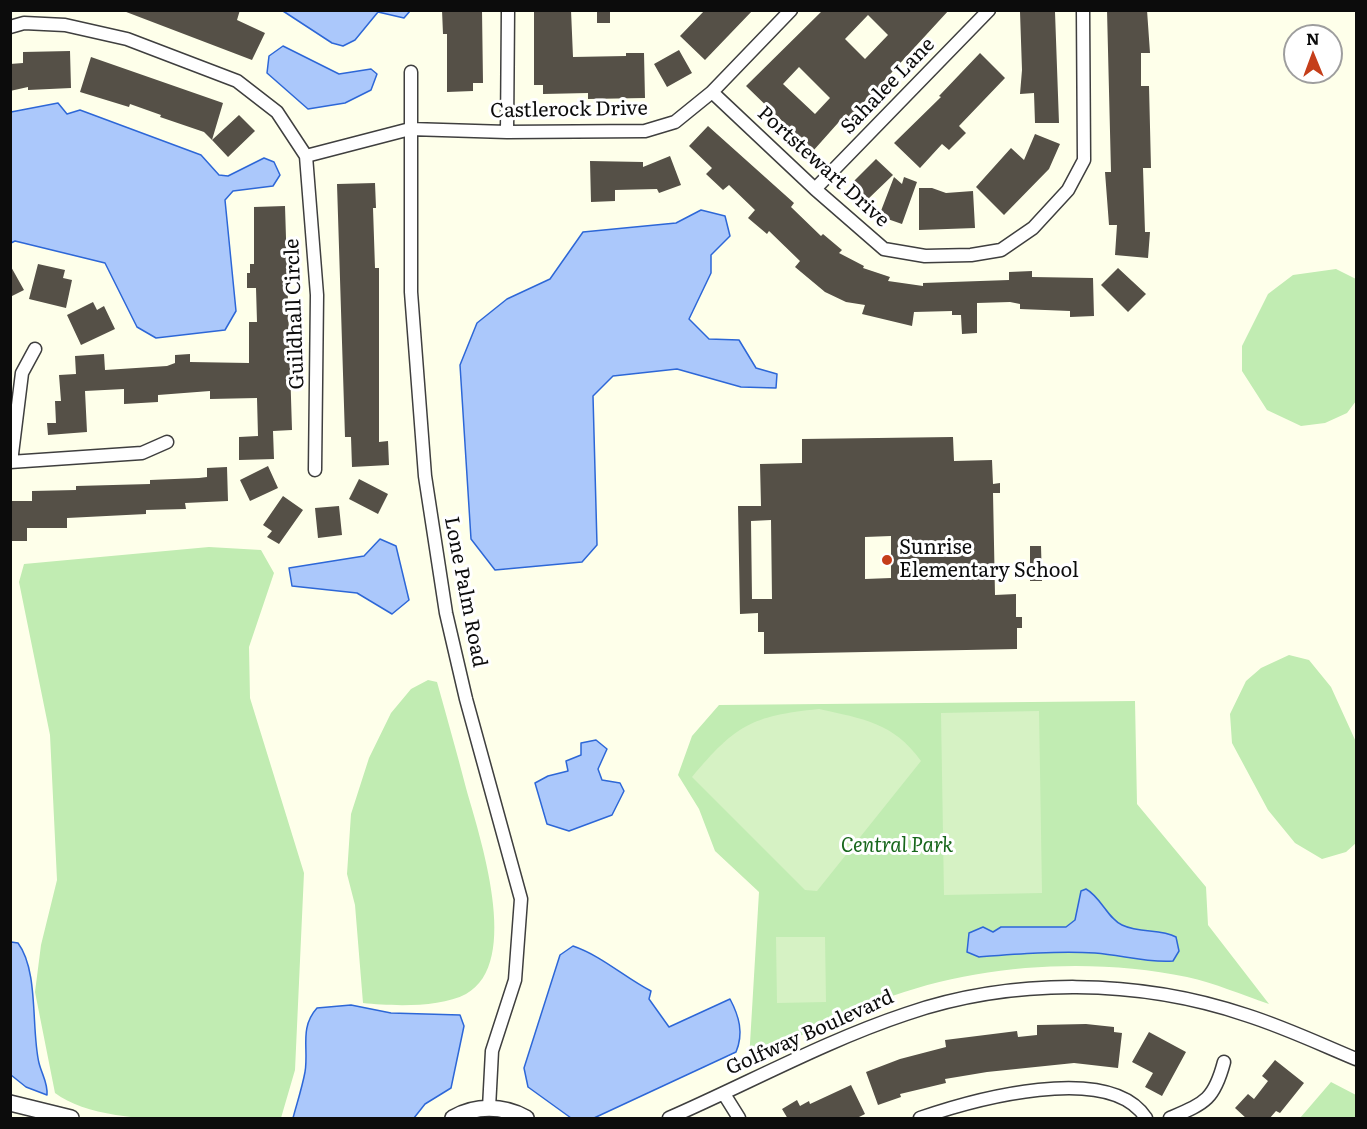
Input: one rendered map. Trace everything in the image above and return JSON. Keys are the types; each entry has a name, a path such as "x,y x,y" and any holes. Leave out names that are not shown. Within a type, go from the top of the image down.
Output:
{"street":[{"path":"507,132 508,10"},
{"name":"Castlerock Drive","path":"410,129 507,132 645,131 675,123 712,92 791,10"},
{"name":"Sahalee Lane","path":"815,189 989,10"},
{"name":"Portstewart Drive","path":"712,92 815,189 885,249 925,256 970,255 1001,250 1033,228 1068,190 1084,160 1083,10"},
{"name":"Guildhall Circle","path":"10,27 24,23 65,25 127,39 237,81 277,112 306,156 317,295 315,470"},
{"name":"Lone Palm Road","path":"411,72 411,292 425,476 446,613 466,699 521,899 515,980 492,1051 489,1108"},
{"path":"306,156 410,129"},
{"path":"35,349 22,374 11,462 142,453 167,442"},
{"name":"Golfway Boulevard","path":"669,1119 863,1030 908,1013 962,999 1016,989 1080,987 1134,990 1190,1000 1246,1015 1356,1059"},
{"path":"1170,1119 1197,1107 1217,1089 1224,1062"},
{"path":"920,1119 964,1103 1041,1090 1098,1090 1126,1099 1146,1119"},
{"path":"724,1094 739,1119"},
{"path":"10,1103 71,1119"},
{"path":"453,1119 474,1110 489,1108 507,1110 526,1119"}],"green space":[{"path":"1336,269 1356,279 1356,401 1347,413 1325,423 1301,426 1267,410 1242,371 1242,346 1268,294 1293,275"},
{"path":"209,547 261,550 274,573 249,647 250,698 304,873 295,1070 281,1118 195,1120 131,1117 102,1112 76,1104 55,1093 35,992 41,945 57,880 50,735 19,582 24,564"},
{"path":"1289,655 1309,660 1331,687 1356,742 1356,843 1346,852 1322,859 1295,843 1268,810 1232,743 1230,714 1246,681 1261,668"},
{"path":"428,680 437,682 487,866 494,928 492,955 483,978 466,994 455,999 415,1005 363,1003 355,905 347,874 351,814 369,758 391,713 411,689"},
{"name":"Central Park","path":"1135,701 1137,804 1206,887 1208,925 1269,1004 1187,977 1150,971 1073,966 994,972 955,978 882,1000 831,1021 749,1060 759,892 715,851 699,809 678,775 692,736 719,705"},
{"path":"819,709 863,720 888,730 910,748 921,761 817,891 805,890 692,777 721,745 746,726 777,715"},
{"path":"1039,711 1042,893 944,895 941,713"},
{"path":"776,937 825,937 826,1002 777,1003"},
{"path":"1331,1082 1356,1095 1356,1118 1300,1118"}],"water":[{"path":"283,11 410,11 404,18 378,12 355,40 343,46 332,43"},
{"path":"283,46 339,74 371,69 377,74 371,90 345,103 308,109 267,73 269,56"},
{"path":"58,103 67,114 80,110 201,155 219,175 228,176 264,158 274,162 280,175 273,186 233,191 225,200 236,311 225,330 156,338 137,327 105,263 15,241 11,243 11,112"},
{"path":"701,210 725,216 730,236 711,255 711,273 689,319 709,339 739,340 756,368 777,374 776,388 741,387 677,369 613,376 593,396 597,545 582,562 495,570 471,539 460,365 477,323 507,299 550,279 583,232 676,223"},
{"path":"380,539 396,546 409,600 392,614 357,593 292,586 289,568 364,556"},
{"path":"596,740 607,749 598,769 602,780 620,783 624,791 612,815 569,831 547,824 535,783 548,776 568,771 566,761 581,755 581,743"},
{"path":"1086,889 1122,925 1176,937 1179,951 1173,961 1153,961 1095,953 979,957 967,952 969,933 983,927 993,932 1001,927 1066,927 1075,920 1081,891"},
{"path":"11,942 18,943 29,969 37,1050 47,1095 26,1087 11,1075"},
{"path":"573,946 594,955 651,991 649,999 669,1027 730,999 736,1012 740,1031 736,1052 594,1118 571,1118 528,1087 524,1068 560,955"},
{"path":"351,1005 391,1013 460,1015 464,1026 451,1088 425,1104 414,1118 293,1118 305,1072 306,1031 311,1016 317,1008"}],"building":[{"path":"121,10 240,10 237,20 265,33 252,60"},
{"path":"442,10 482,10 483,83 473,83 473,91 447,92 447,34 443,34"},
{"path":"571,10 573,57 626,56 626,53 644,53 645,98 588,99 588,93 543,94 543,85 534,85 534,11"},
{"path":"597,10 610,10 610,23 597,23"},
{"path":"705,10 753,10 705,60 680,36"},
{"path":"823,10 949,10 870,96 849,117 846,114 813,151 746,86","holes":["868,15 888,35 865,59 845,39","799,67 830,98 815,114 783,84"]},
{"path":"1107,10 1147,10 1150,53 1141,53 1141,86 1149,86 1151,168 1143,168 1145,232 1150,232 1148,258 1115,255 1117,225 1109,225 1105,172 1111,172"},
{"path":"1020,12 1055,12 1059,123 1035,123 1034,93 1020,94 1022,70"},
{"path":"679,50 692,73 667,87 654,64"},
{"path":"70,51 71,88 28,90 28,87 10,91 10,64 23,63 23,52"},
{"path":"980,53 1005,78 959,126 966,133 949,150 942,144 920,168 894,143 941,97 939,96"},
{"path":"91,57 223,103 212,140 204,132 160,117 161,115 130,104 129,107 80,92"},
{"path":"239,115 255,131 228,157 212,140"},
{"path":"708,126 794,203 791,207 821,236 823,234 842,250 839,253 864,266 863,268 890,277 888,281 923,286 923,283 1009,280 1009,272 1032,271 1032,277 1093,278 1094,316 1070,317 1070,311 1020,309 1020,304 1010,302 977,303 977,333 962,334 961,315 952,315 952,311 914,312 912,326 862,314 865,305 846,302 825,292 795,267 800,261 769,231 767,234 748,218 755,210 729,185 723,190 706,174 712,168 689,146"},
{"path":"1035,134 1060,144 1049,169 1004,215 976,187 1011,148 1024,160"},
{"path":"670,156 681,185 659,193 657,189 615,190 615,201 591,202 590,161 643,162 643,167"},
{"path":"876,159 893,175 867,200 851,184"},
{"path":"894,177 902,184 904,177 917,182 902,224 879,216"},
{"path":"375,183 376,208 373,208 375,268 379,268 379,442 388,441 389,465 352,467 351,437 345,437 337,184"},
{"path":"919,188 932,188 946,193 973,191 975,228 919,230"},
{"path":"285,206 292,430 273,431 274,459 239,460 239,437 258,436 257,398 210,399 210,391 158,395 158,402 124,404 124,389 85,391 87,432 48,435 47,423 56,423 55,401 61,401 59,375 76,374 75,356 104,354 105,370 167,366 175,363 175,355 190,354 190,362 249,363 249,322 257,322 256,288 247,288 247,273 250,273 250,264 254,264 254,207"},
{"path":"38,264 65,270 63,278 72,280 66,308 29,299"},
{"path":"10,265 24,290 10,297"},
{"path":"1118,268 1146,294 1128,312 1101,285"},
{"path":"93,302 97,310 104,306 115,329 81,345 67,315"},
{"path":"953,437 954,461 992,460 993,484 1000,483 1000,493 993,493 995,595 1016,594 1016,617 1022,617 1022,628 1017,628 1017,649 764,654 764,632 758,632 758,613 740,614 738,506 761,506 760,464 802,463 802,439","holes":["771,520 772,599 752,599 751,521","891,536 891,578 865,579 865,537"]},
{"path":"268,466 278,488 250,501 240,480"},
{"path":"227,467 228,501 185,503 186,509 146,510 146,514 67,518 67,528 27,528 27,541 10,541 10,501 32,501 32,491 76,490 76,486 150,484 150,480 199,478 207,477 207,468"},
{"path":"359,479 388,494 378,514 349,499"},
{"path":"283,496 303,510 279,544 267,537 272,531 263,525"},
{"path":"339,506 342,535 318,538 315,508"},
{"path":"1030,546 1041,546 1042,581 1030,581"},
{"path":"1086,1024 1114,1027 1114,1032 1122,1033 1118,1068 1074,1063 987,1072 945,1079 946,1083 900,1094 901,1097 878,1105 866,1072 900,1059 946,1047 945,1040 1017,1031 1018,1037 1037,1035 1037,1025"},
{"path":"1149,1032 1186,1052 1162,1096 1145,1087 1153,1073 1132,1062"},
{"path":"1275,1060 1304,1083 1280,1113 1276,1111 1269,1119 1247,1119 1235,1108 1248,1094 1254,1099 1268,1081 1262,1076"},
{"path":"851,1085 865,1114 855,1119 788,1119 782,1109 797,1100 800,1106 809,1101 810,1104"}],"place":[{"name":"Sunrise Elementary School","path":"887,560"}]}
